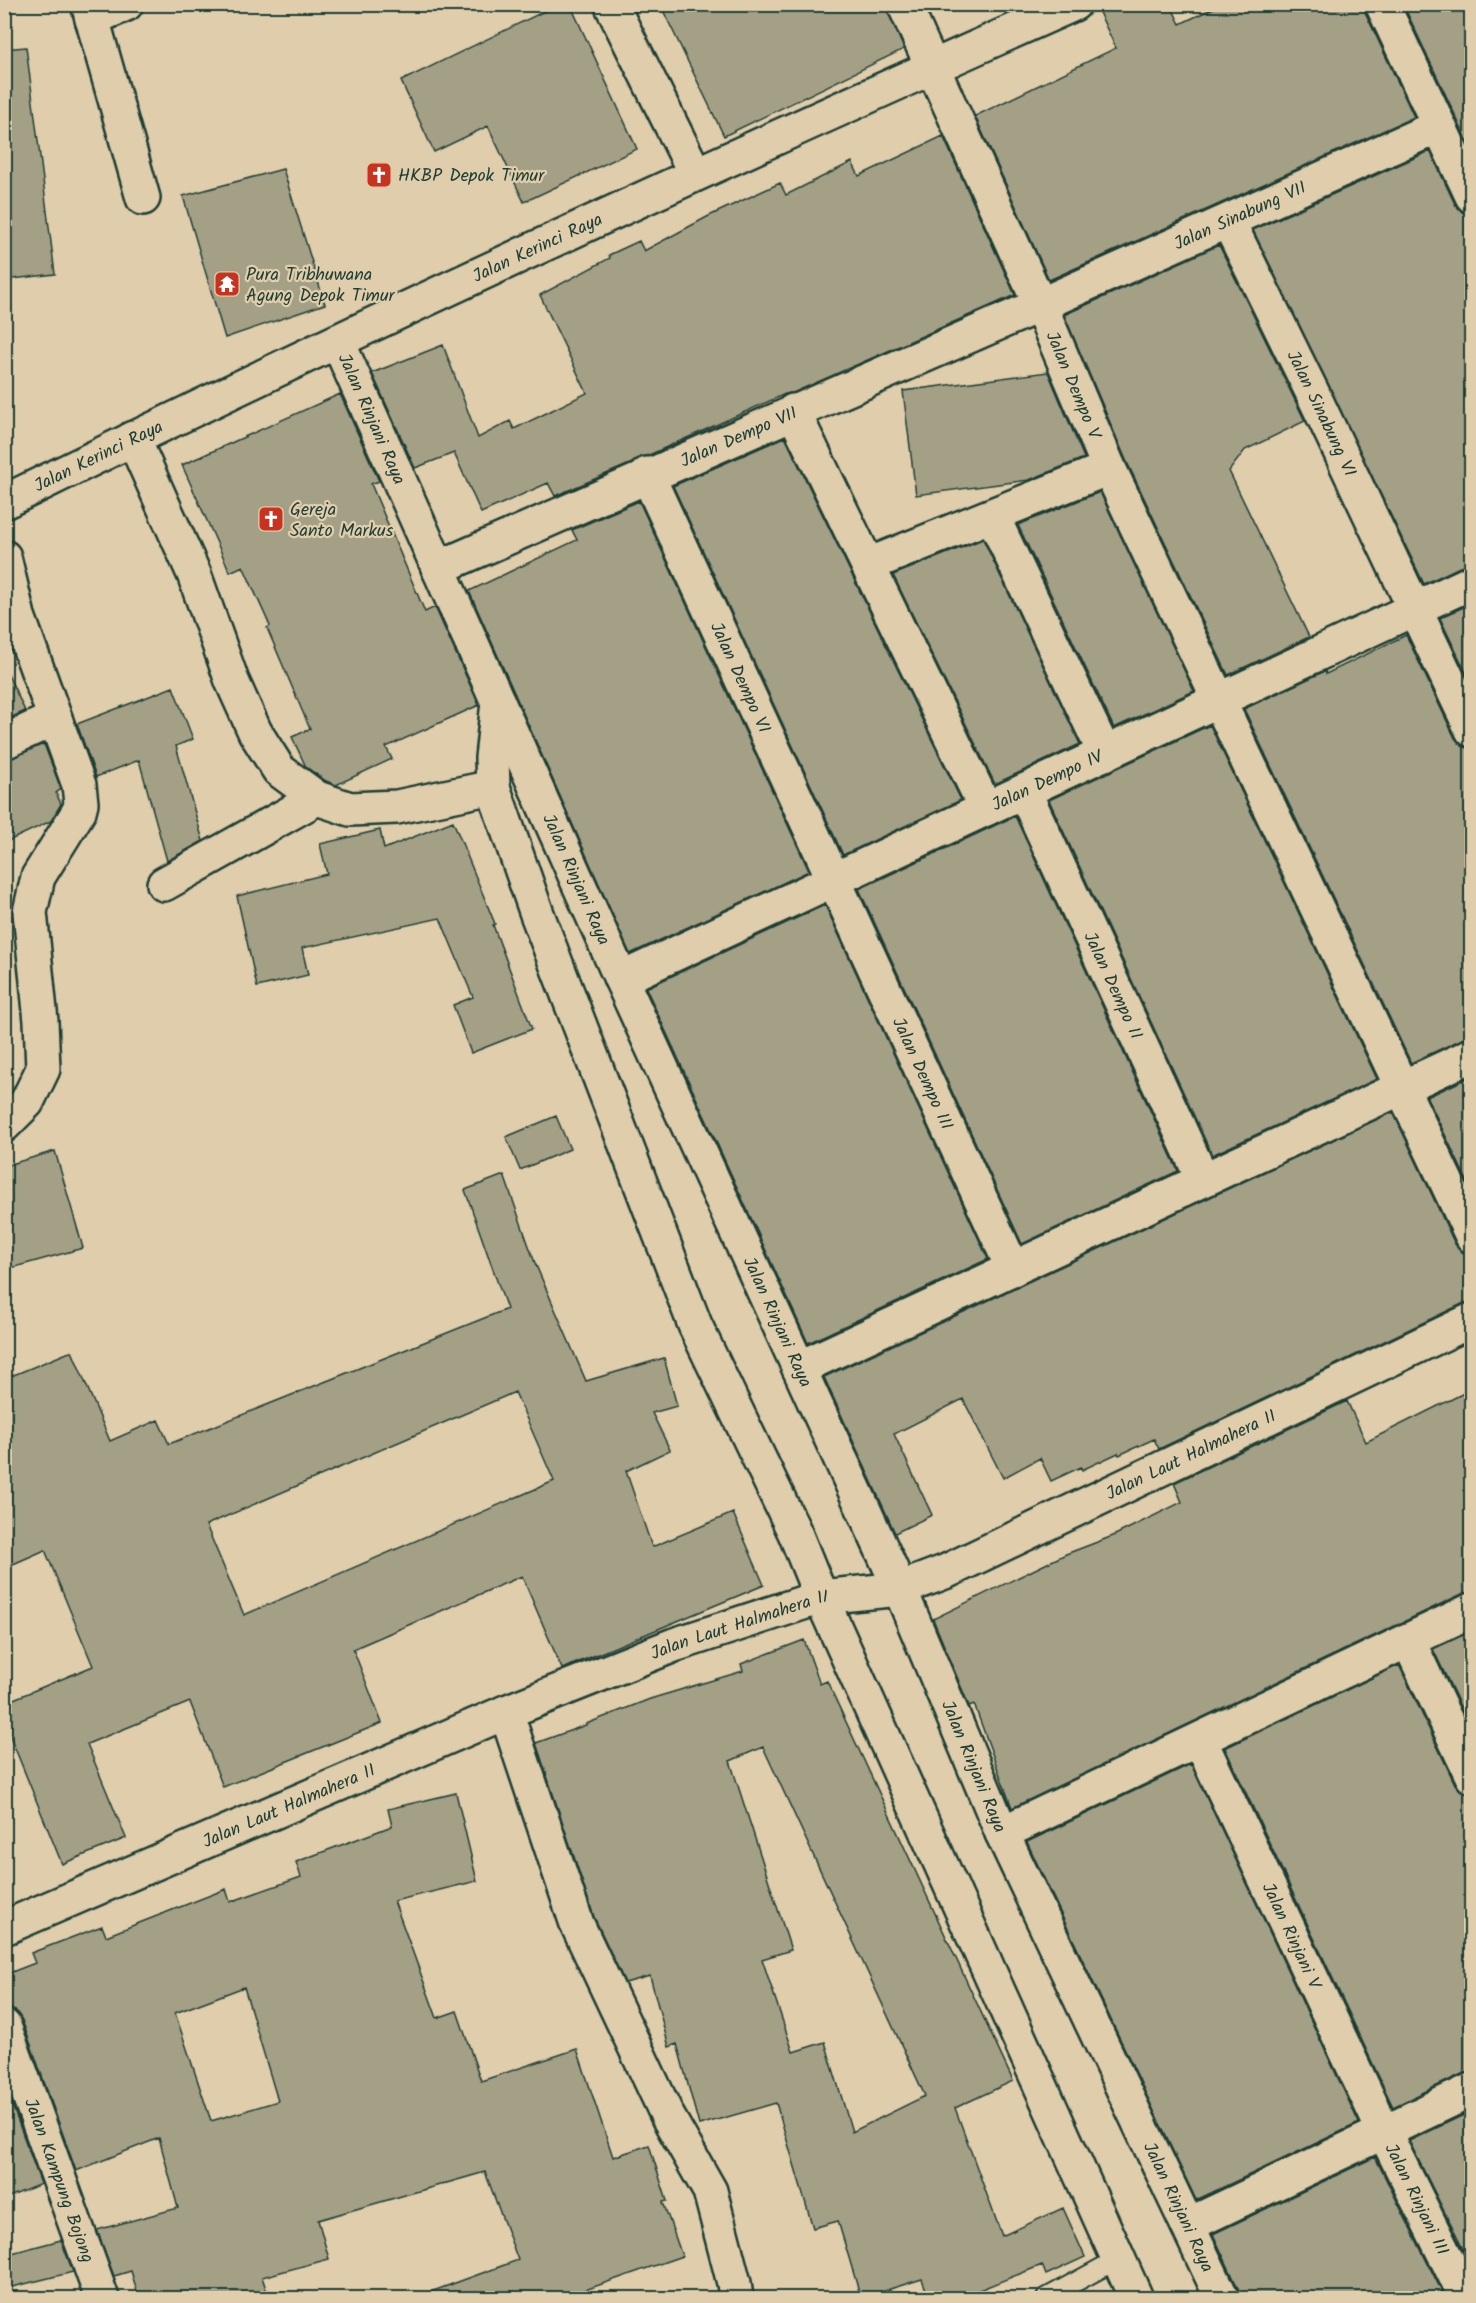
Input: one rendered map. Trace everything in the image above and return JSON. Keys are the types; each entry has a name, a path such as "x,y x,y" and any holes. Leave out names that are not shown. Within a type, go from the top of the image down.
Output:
{"street":[{"path":"126,4 90,12 143,198"},
{"path":"611,4 695,173"},
{"name":"Jalan Dempo V","path":"904,4 931,68 1040,304 1109,468 1472,1236"},
{"name":"Jalan Kerinci Raya","path":"4,502 134,438 695,173 1074,4"},
{"path":"1382,4 1472,196"},
{"name":"Jalan Sinabung VII","path":"1040,304 1439,126"},
{"name":"Jalan Sinabung VI","path":"1228,221 1313,394 1472,730"},
{"name":"Jalan Dempo VII","path":"438,568 647,474 1040,304"},
{"name":"Jalan Rinjani Raya","path":"338,342 621,979 900,1589 1002,1833 1222,2298"},
{"path":"793,411 986,809"},
{"path":"134,438 194,574 232,681 255,732 279,770 317,798 350,809 433,800 494,787"},
{"path":"868,565 993,517 1109,468"},
{"name":"Jalan Dempo VI","path":"647,474 834,879"},
{"path":"993,517 1105,754"},
{"path":"4,557 18,616 79,785 81,803 79,811 17,917 41,1021 43,1069 27,1102 4,1125"},
{"name":"Jalan Dempo IV","path":"621,979 1472,582"},
{"path":"498,702 492,758 494,787 537,914 695,1325 795,1533 821,1597 1136,2298"},
{"path":"4,742 55,718"},
{"name":"Jalan Dempo II","path":"1024,791 1203,1180"},
{"path":"164,884 317,798"},
{"name":"Jalan Dempo III","path":"834,879 1013,1269"},
{"path":"799,1368 1472,1055"},
{"name":"Jalan Laut Halmahera II","path":"4,1928 506,1712 675,1645 821,1597 900,1589 947,1570 1472,1320"},
{"path":"1002,1833 1472,1610"},
{"path":"1408,1640 1472,1776"},
{"path":"506,1712 577,1924 668,2117 710,2191 736,2298"},
{"name":"Jalan Rinjani V","path":"1200,1740 1384,2132"},
{"name":"Jalan Kampung Bojong","path":"4,2026 102,2298"},
{"path":"1188,2225 1472,2090"},
{"name":"Jalan Rinjani III","path":"1384,2132 1466,2298"}],"lane":[{"path":"1046,2298 1118,2259"}],"building":[{"path":"559,4 570,4 637,149 524,202 488,126 434,152 401,81"},
{"path":"660,4 885,4 904,49 724,136"},
{"path":"1095,4 1170,4 1180,24 1222,4 1364,4 1365,12 1414,117 1049,280 975,116 1116,48"},
{"path":"1403,4 1472,4 1472,151"},
{"path":"26,47 55,274 4,280 4,49"},
{"path":"943,136 1015,295 555,496 548,483 481,513 454,453 415,468 372,373 443,345 478,438 510,421 514,429 587,393 540,295 610,258 609,255 639,241 644,251 709,216 780,183 786,195 852,162 859,176"},
{"path":"1430,151 1455,204 1462,212 1472,215 1472,564 1464,565 1424,584 1253,230"},
{"path":"283,169 325,304 225,338 183,196"},
{"path":"1219,245 1305,421 1245,450 1229,471 1309,637 1228,675 1126,460 1064,315"},
{"path":"1048,372 1084,458 1029,480 916,495 903,391"},
{"path":"340,394 379,481 371,484 425,612 435,607 479,705 386,747 392,759 336,785 306,767 292,737 310,729 267,628 270,626 243,566 230,572 182,465"},
{"path":"785,437 961,800 843,855 673,486"},
{"path":"1100,492 1194,691 1114,728 1018,525"},
{"path":"639,501 809,871 630,954 469,591 577,540 572,530"},
{"path":"983,539 1080,744 995,784 893,575"},
{"path":"1472,603 1472,685 1440,618"},
{"path":"1406,635 1455,738 1462,746 1472,749 1472,1037 1464,1038 1411,1063 1244,709 1325,671 1326,674"},
{"path":"4,666 25,711 4,721"},
{"path":"173,687 193,739 176,746 203,841 167,861 139,760 96,777 77,724"},
{"path":"1210,725 1377,1079 1212,1155 1049,800"},
{"path":"44,744 61,789 56,793 61,804 51,821 4,843 4,760"},
{"path":"1015,816 1178,1171 1022,1244 859,889"},
{"path":"453,821 495,924 493,925 532,1029 471,1053 453,1005 473,997 440,918 302,948 308,975 257,987 237,896 327,874 320,844 380,830 384,849"},
{"path":"825,905 988,1259 808,1343 646,988"},
{"path":"1472,1076 1472,1191 1427,1097"},
{"path":"1393,1112 1455,1244 1462,1252 1472,1255 1472,1302 1464,1303 1159,1449 1154,1439 1051,1481 1040,1458 1003,1478 963,1399 894,1434 932,1515 895,1533 824,1377"},
{"path":"556,1116 570,1149 520,1170 506,1137"},
{"path":"55,1151 83,1248 4,1270 4,1166"},
{"path":"504,1175 535,1263 586,1381 664,1358 677,1406 652,1413 670,1450 626,1471 652,1547 733,1513 764,1585 562,1669 522,1576 353,1649 382,1723 223,1787 190,1702 87,1744 126,1838 62,1864 4,1721 4,1703 93,1666 45,1550 4,1568 4,1379 72,1351 110,1441 158,1420 169,1444 507,1309 465,1190","holes":["515,1392 554,1481 244,1615 206,1525"]},
{"path":"1472,1389 1472,1592 1464,1593 1012,1808 974,1704 969,1706 933,1619 1066,1554 1113,1536 1182,1502 1174,1483 1347,1401 1366,1442"},
{"path":"1472,1631 1472,1731 1433,1649"},
{"path":"804,1640 820,1684 827,1681 1013,2081 955,2108 1002,2236 1063,2208 1085,2257 1046,2275 1042,2265 959,2298 929,2298 922,2279 861,2298 838,2221 813,2228 776,2103 699,2125 677,2044 669,2047 650,1976 625,1983 594,1917 536,1743 650,1699 743,1671 741,1664","holes":["763,1747 925,2096 852,2132 825,2042 793,2052 762,1959 791,1950 730,1761"]},
{"path":"1399,1665 1455,1784 1462,1792 1472,1795 1472,2072 1464,2073 1393,2107 1225,1748"},
{"path":"1191,1764 1359,2123 1196,2200 1027,1842"},
{"path":"456,1793 477,1881 394,1901 437,2018 457,2011 481,2081 577,2049 613,2157 649,2145 667,2201 663,2202 682,2256 562,2298 426,2298 425,2294 518,2260 485,2172 318,2220 329,2259 262,2277 269,2298 139,2298 131,2271 114,2276 97,2230 178,2208 159,2138 76,2171 22,2020 16,2011 4,2008 4,1975 35,1963 31,1953 102,1926 106,1936 226,1889 230,1902 301,1877 296,1862 392,1826 388,1809","holes":["244,1987 278,2101 211,2121 175,2013"]},
{"path":"4,2083 41,2184 4,2199"},
{"path":"1472,2111 1472,2267 1409,2141"},
{"path":"1375,2157 1445,2298 1241,2298 1213,2234"},
{"path":"61,2240 73,2272 4,2289 4,2255"}],"place":[{"name":"HKBP Depok Timur","path":"379,175"},
{"name":"Pura Tribhuwana Agung Depok Timur","path":"227,284"},
{"name":"Gereja Santo Markus","path":"271,519"}]}
